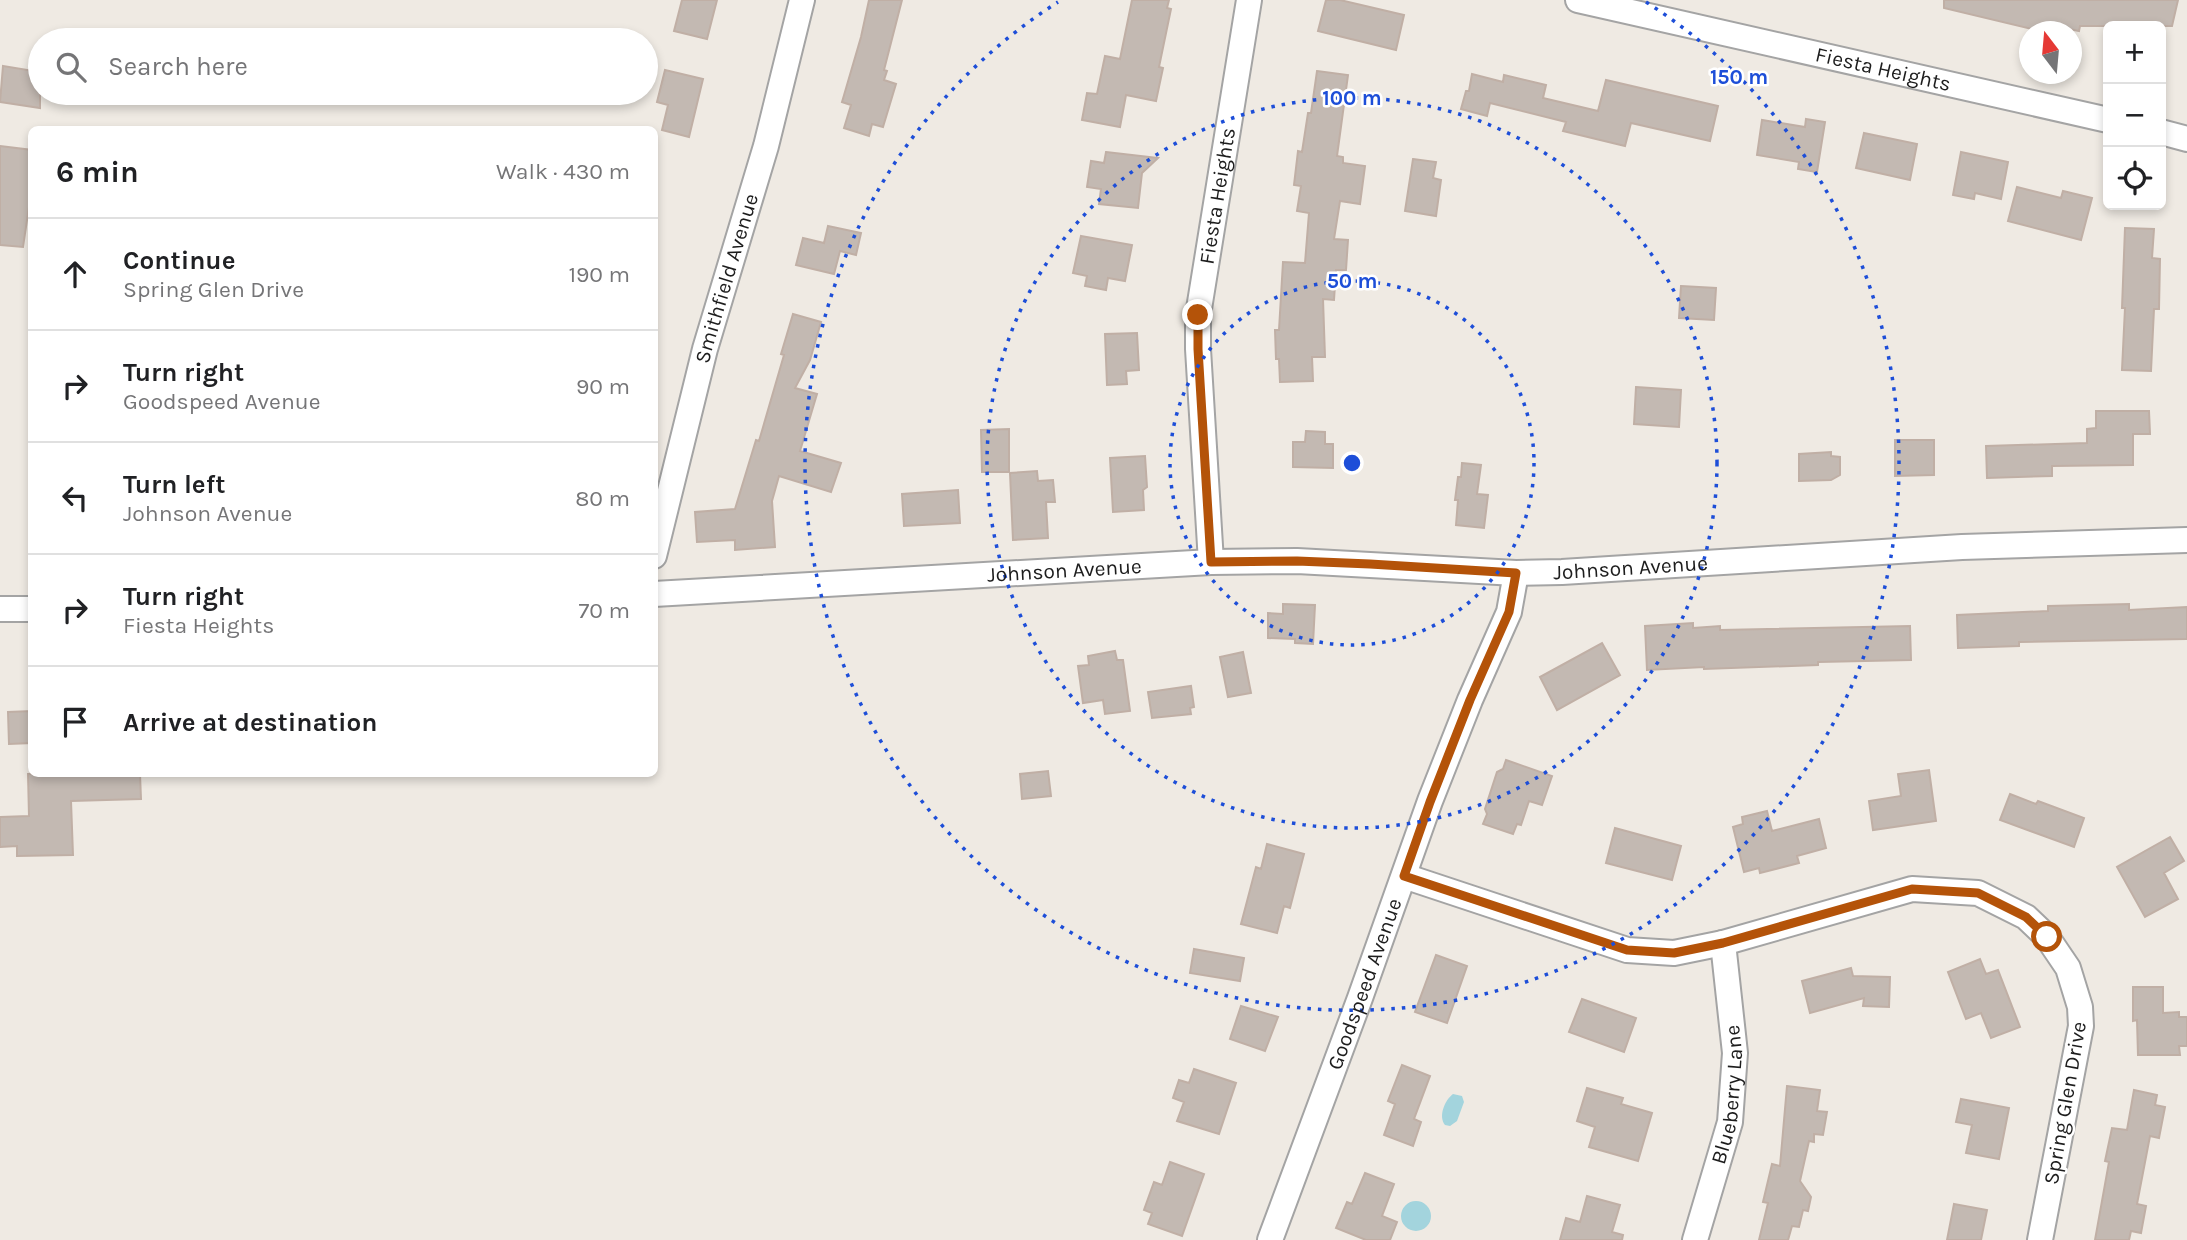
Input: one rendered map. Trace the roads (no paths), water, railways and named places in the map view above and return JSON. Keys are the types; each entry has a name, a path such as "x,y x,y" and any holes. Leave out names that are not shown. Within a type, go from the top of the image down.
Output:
{"street":[{"name":"Smithfield Avenue","path":"658,540 705,349 766,146 802,0"},
{"name":"Fiesta Heights","path":"1211,562 1198,315 1249,0"},
{"name":"Fiesta Heights","path":"1578,0 2103,119"},
{"path":"2166,133 2187,139"},
{"name":"Johnson Avenue","path":"658,594 1211,562 1297,561 1516,573 1624,569 1962,547 2187,540"},
{"name":"Goodspeed Avenue","path":"1270,1240 1430,802 1470,700 1509,612 1516,573"},
{"path":"0,609 28,609"},
{"name":"Spring Glen Drive","path":"1404,876 1627,950 1674,953 1723,943 1912,889 1978,893 2026,917 2047,937 2068,968 2080,1007 2081,1027 2040,1240"},
{"name":"Blueberry Lane","path":"1695,1240 1730,1122 1735,1053 1723,943"}],"water":[{"path":"1453,1094 1462,1096 1464,1102 1457,1121 1450,1126 1445,1125 1442,1113"},
{"path":"1416,1201 1427,1205 1431,1216 1427,1227 1416,1231 1405,1227 1401,1216 1405,1205"}]}
